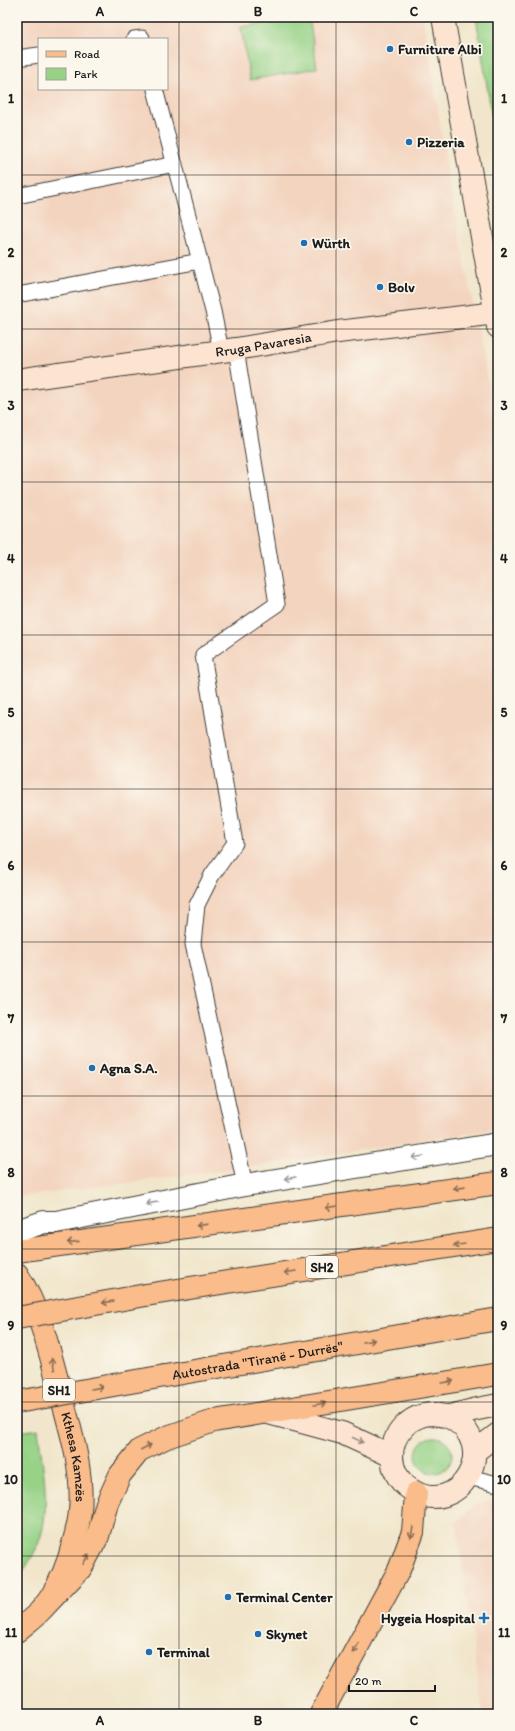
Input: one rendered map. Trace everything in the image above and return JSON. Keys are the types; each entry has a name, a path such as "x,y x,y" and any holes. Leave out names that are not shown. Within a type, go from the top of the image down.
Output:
{"main road":[{"path":"443,17 497,321"},
{"name":"Rruga Pavaresia","path":"17,380 229,350 338,332 497,321"},
{"path":"17,1251 498,1183"},
{"name":"SH2","path":"17,1318 146,1295 498,1239"},
{"name":"Kthesa Kamzës","path":"17,1274 36,1310 50,1353 74,1444 80,1482 80,1511 73,1544 64,1572 55,1590 42,1609 17,1631"},
{"name":"Autostrada \"Tiranë - Durrës\"","path":"17,1402 498,1319"},
{"path":"42,1609 81,1568 98,1536 108,1503 120,1475 140,1450 167,1437 214,1422 498,1374"},
{"path":"447,1416 498,1405"},
{"path":"268,1413 342,1433 392,1456"},
{"path":"436,1414 447,1416 461,1424 468,1433 474,1452 473,1465 468,1477 459,1487 447,1494 429,1497 416,1493 406,1487 398,1478 392,1456 393,1446 397,1436 407,1424 426,1415 436,1414"},
{"path":"474,1452 498,1434"},
{"path":"322,1714 399,1570 413,1532 416,1493"}],"street":[{"path":"17,1231 44,1222 56,1222 245,1185 498,1144"}],"lane":[{"path":"17,58 38,54"},
{"path":"155,90 200,261 229,350 277,604 203,655 236,843 212,875 197,905 193,944 245,1185"},
{"path":"17,196 175,164"},
{"path":"17,295 200,261"},
{"path":"468,1477 498,1484"}],"shaded area":[{"path":"17,17 423,17 451,192 491,399 498,445 498,1129 242,1168 17,1197"},
{"name":"Hygeia Hospital","path":"498,1499 498,1714 483,1714 456,1522 475,1504"}],"green space":[{"path":"299,17 309,17 317,68 250,80 241,27"},
{"path":"476,17 498,17 498,155"},
{"path":"38,1429 45,1486 45,1514 43,1529 37,1547 30,1561 17,1579 17,1432"},
{"path":"438,1437 447,1442 451,1448 451,1462 447,1468 438,1473 430,1473 421,1468 417,1462 416,1451 421,1442 427,1438"}],"place":[{"name":"Furniture Albi","path":"390,49"},
{"name":"Pizzeria","path":"409,142"},
{"name":"Würth","path":"304,243"},
{"name":"Bolv","path":"380,287"},
{"name":"Agna S.A.","path":"92,1068"},
{"name":"Terminal Center","path":"228,1597"},
{"name":"Hygeia Hospital","path":"484,1618"},
{"name":"Skynet","path":"258,1634"},
{"name":"Terminal","path":"149,1652"}]}
